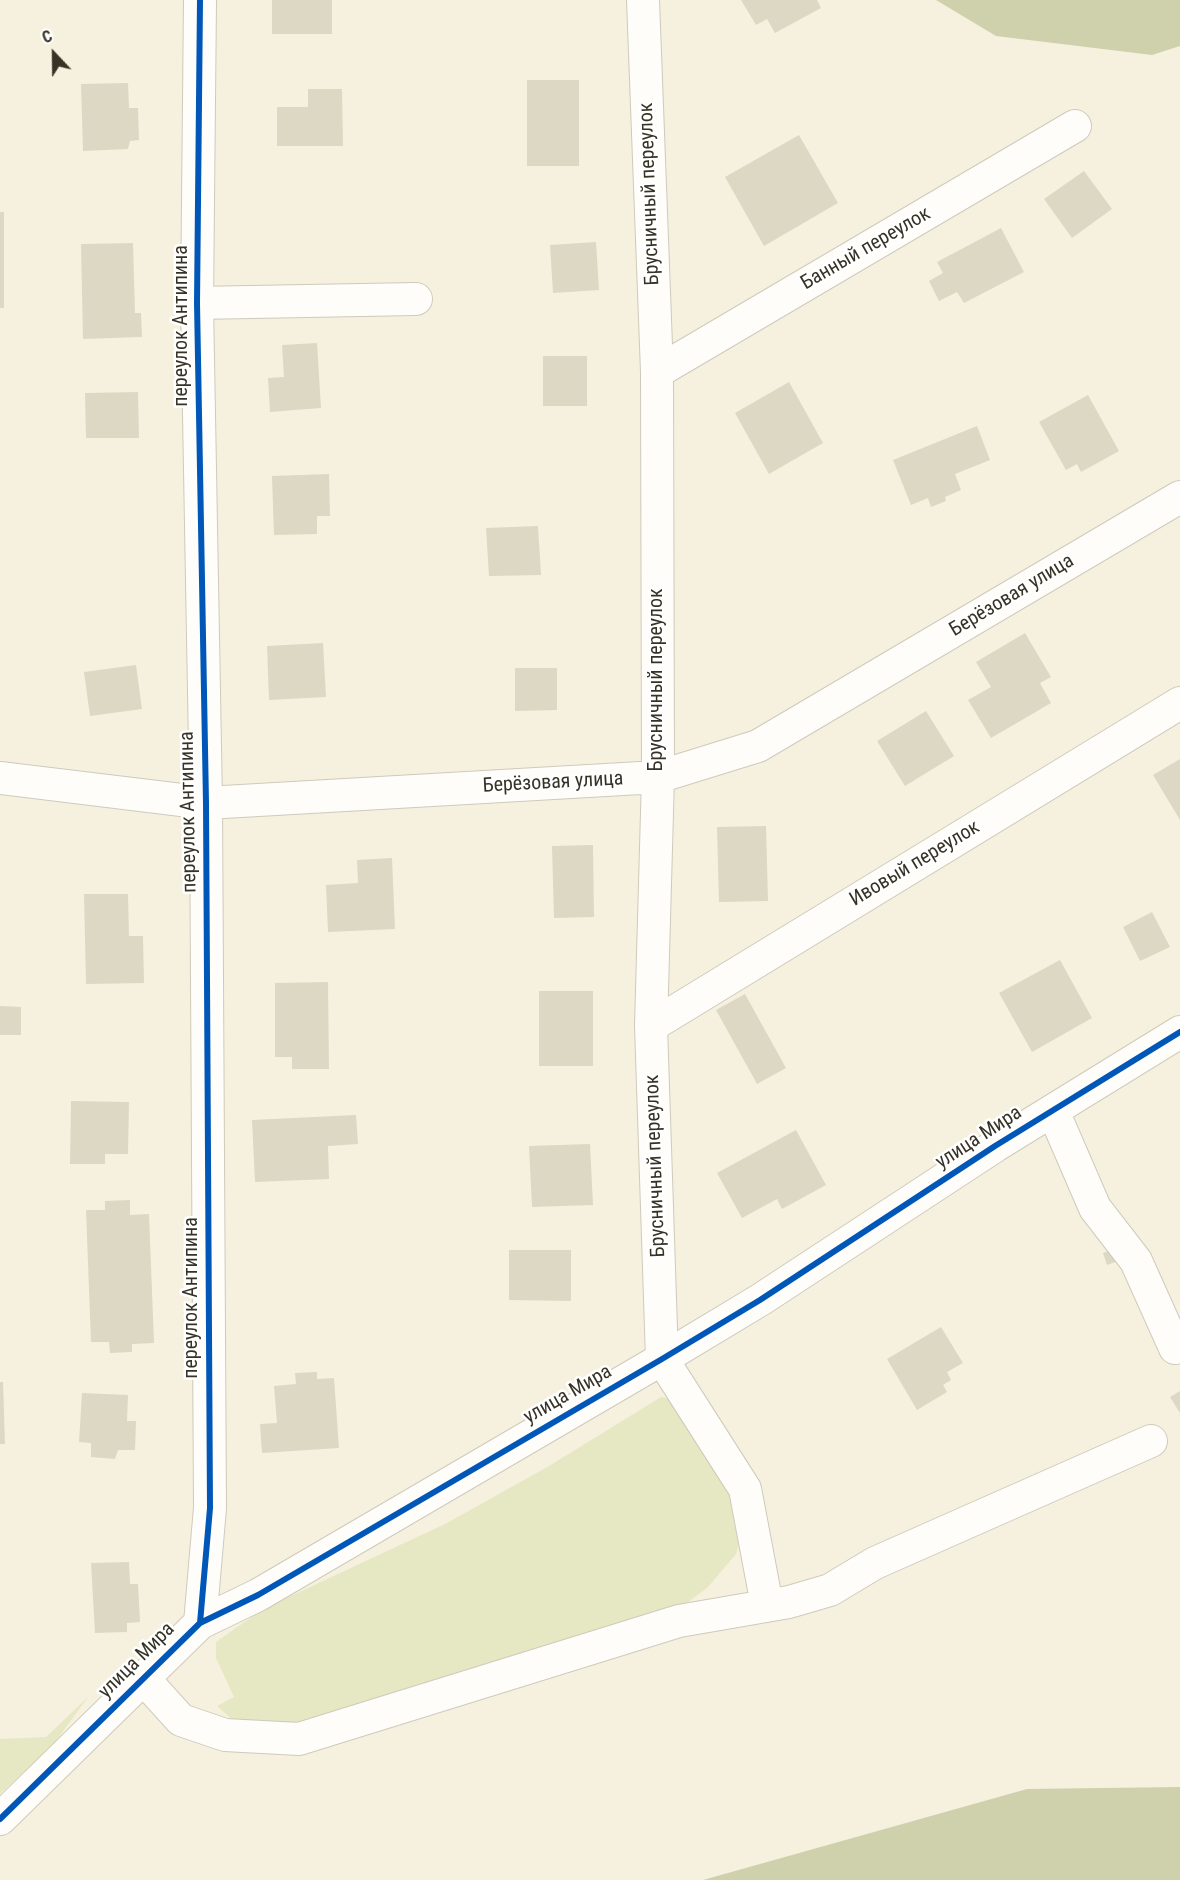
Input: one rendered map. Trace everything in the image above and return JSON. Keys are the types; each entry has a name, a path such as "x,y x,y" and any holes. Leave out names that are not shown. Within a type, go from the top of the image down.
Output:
{"street":[{"name":"переулок Антипина","path":"200,0 197,303 206,803 210,1508 200,1623"},
{"name":"Брусничный переулок","path":"643,0 657,372 658,777 651,1026 662,1359"},
{"name":"Банный переулок","path":"657,372 1075,126"},
{"path":"197,303 416,299"},
{"name":"Берёзовая улица","path":"0,778 206,803 658,777 758,746 1180,497"},
{"name":"Ивовый переулок","path":"651,1026 1180,703"},
{"name":"улица Мира","path":"0,1819 200,1623 258,1595 760,1300 1180,1032"},
{"path":"1053,1111 1095,1208 1136,1261 1175,1348"},
{"path":"662,1359 745,1489 767,1605"},
{"path":"143,1678 182,1720 225,1735 299,1739 679,1621 767,1605 830,1590 875,1563 1151,1441"}],"green space":[{"path":"936,0 1180,0 1180,46 1152,55 996,36"},
{"path":"661,1397 679,1401 736,1494 743,1529 736,1554 708,1587 670,1616 316,1727 233,1720 217,1706 234,1697 216,1658 216,1642 263,1609 447,1523 549,1466"},
{"path":"88,1697 53,1745 0,1794 0,1739 46,1737"},
{"path":"1180,1787 1180,1880 703,1880 1027,1789"}],"building":[{"path":"272,0 332,0 332,34 272,34"},
{"path":"741,0 817,0 821,8 775,33 767,19 756,25"},
{"path":"527,80 579,80 579,166 527,166"},
{"path":"128,83 129,108 138,108 139,140 130,141 128,149 83,151 81,84"},
{"path":"308,89 342,89 343,146 277,146 277,107 308,107"},
{"path":"799,135 838,203 764,246 725,177"},
{"path":"1084,171 1112,209 1072,238 1044,199"},
{"path":"0,212 4,212 4,308 0,308"},
{"path":"1001,228 1024,272 964,303 957,292 939,301 929,281 943,273 937,262"},
{"path":"596,242 599,290 553,293 550,245"},
{"path":"133,243 135,313 141,313 142,337 83,339 81,244"},
{"path":"317,343 321,408 270,412 268,378 284,377 282,345"},
{"path":"543,356 587,356 587,406 543,406"},
{"path":"789,382 823,443 769,474 735,413"},
{"path":"138,392 139,438 86,438 85,393"},
{"path":"1088,395 1119,451 1081,472 1077,464 1066,470 1039,422"},
{"path":"977,426 990,460 955,474 961,490 945,497 946,501 931,507 928,498 911,505 893,460"},
{"path":"329,474 330,516 317,516 317,534 274,535 272,476"},
{"path":"538,526 541,575 489,576 486,528"},
{"path":"1025,633 1051,677 1040,683 1051,703 991,738 968,700 991,687 976,662"},
{"path":"323,643 326,697 269,700 267,646"},
{"path":"136,665 142,709 90,716 84,672"},
{"path":"515,668 557,668 557,710 515,711"},
{"path":"926,711 954,756 905,786 877,741"},
{"path":"1180,759 1180,820 1153,775"},
{"path":"766,826 768,901 719,902 717,827"},
{"path":"593,845 594,917 554,918 552,846"},
{"path":"392,858 395,929 328,932 326,885 358,883 357,860"},
{"path":"84,894 128,894 129,936 143,936 144,983 86,984"},
{"path":"1152,912 1170,947 1140,961 1123,927"},
{"path":"1060,960 1092,1018 1032,1052 999,993"},
{"path":"328,982 329,1069 292,1069 292,1057 275,1057 275,983"},
{"path":"539,991 593,991 593,1066 539,1066"},
{"path":"745,994 786,1068 757,1084 716,1010"},
{"path":"0,1006 21,1007 21,1035 0,1035"},
{"path":"71,1101 129,1102 128,1154 105,1154 105,1164 70,1164"},
{"path":"356,1115 358,1144 328,1146 329,1179 255,1182 252,1120"},
{"path":"796,1130 826,1185 782,1209 777,1199 742,1218 717,1173"},
{"path":"590,1144 593,1205 532,1207 529,1146"},
{"path":"130,1200 130,1215 149,1214 154,1343 132,1344 132,1352 110,1353 109,1342 91,1342 86,1210 105,1210 105,1201"},
{"path":"1117,1248 1121,1260 1107,1265 1103,1253"},
{"path":"509,1250 571,1250 571,1301 509,1300"},
{"path":"941,1327 963,1363 947,1372 951,1380 943,1385 947,1392 917,1410 887,1359"},
{"path":"317,1372 317,1379 334,1378 339,1448 262,1453 260,1424 277,1423 274,1386 296,1384 295,1373"},
{"path":"0,1382 3,1382 5,1444 0,1444"},
{"path":"1180,1391 1180,1413 1170,1397"},
{"path":"82,1393 128,1395 127,1421 136,1421 135,1450 118,1450 115,1459 91,1457 91,1443 79,1442"},
{"path":"129,1562 130,1584 138,1584 140,1622 127,1623 127,1632 95,1633 91,1563"}],"cycle path":[{"path":"200,0 197,303 206,803 210,1508 200,1623"},
{"path":"0,1819 200,1623 258,1595 760,1300 995,1146 1180,1032"}]}
